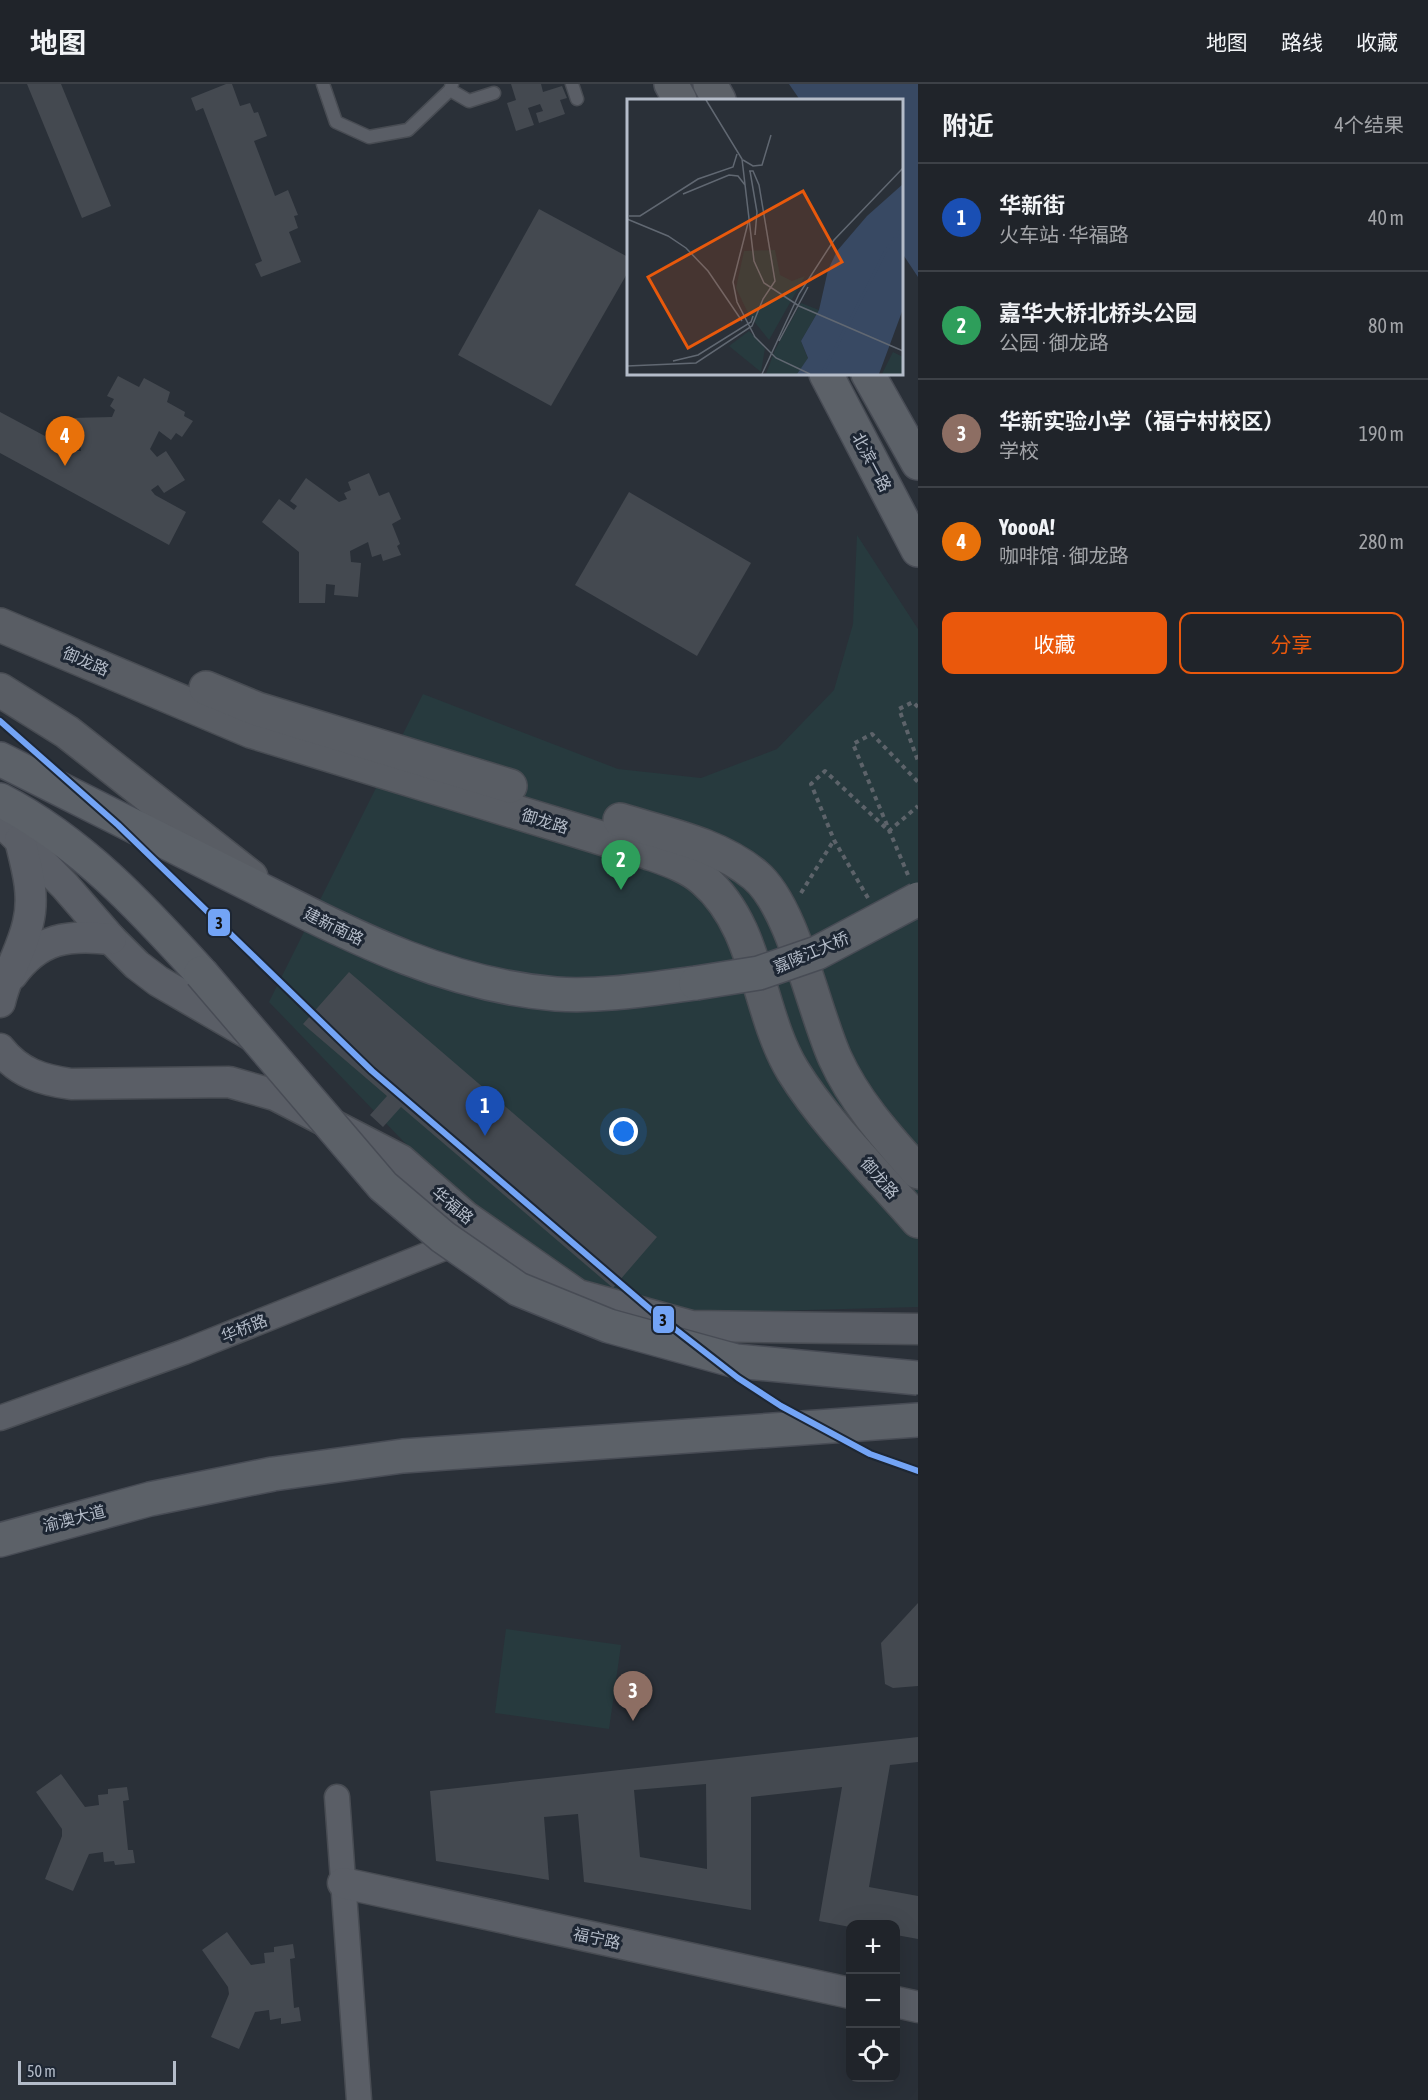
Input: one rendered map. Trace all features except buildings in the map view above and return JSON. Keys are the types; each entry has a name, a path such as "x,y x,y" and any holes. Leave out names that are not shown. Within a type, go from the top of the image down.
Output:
{"main road":[{"path":"671,84 679,99"},
{"path":"710,84 718,99"},
{"name":"北滨一路","path":"827,375 918,550"},
{"path":"868,375 918,463"},
{"name":"御龙路","path":"0,604 257,709 718,852 756,875 774,896 784,918 822,1026 848,1086 875,1124 918,1172"},
{"name":"御龙路","path":"0,625 251,731 647,852 703,878 725,900 739,928 777,1037 792,1071 816,1104 918,1221"},
{"path":"0,690 67,732 279,898"},
{"name":"建新南路","path":"0,759 279,898 346,934 420,964 489,983 556,994 607,994 696,983"},
{"path":"0,800 53,831 95,864 134,900 193,985 261,1041 383,1186 443,1238 518,1289 609,1326 736,1361 918,1378"},
{"name":"嘉陵江大桥","path":"696,983 759,973 817,952 881,920 914,888"},
{"name":"渝澳大道","path":"0,1540 150,1499 273,1474 403,1456 918,1420"}],"street":[{"path":"10,830 65,886 111,939 158,981 193,985"},
{"path":"2,995 28,924 31,902 30,878 10,830"},
{"path":"2,995 21,964 49,943 80,936 111,939"},
{"name":"华福路","path":"0,1049 11,1063 30,1074 50,1081 71,1084 229,1082 275,1095 401,1160 465,1216 578,1295 691,1326 918,1329"},
{"name":"华桥路","path":"0,1418 184,1352 486,1231"},
{"path":"337,1797 359,2100"},
{"name":"福宁路","path":"343,1883 846,1992"},
{"path":"900,2003 918,2007"}],"lane":[{"path":"323,84 336,122 369,137 408,130 451,87 469,101 494,93"},
{"path":"572,84 577,99"}],"path":[{"path":"918,708 914,702 899,709 918,761"},
{"path":"914,888 853,744 872,734 918,782"},
{"path":"881,920 834,840 811,784 825,771 889,831"},
{"path":"889,831 918,806"},
{"path":"784,918 834,840"}],"green space":[{"path":"857,535 918,629 918,1307 697,1313 587,1287 491,1219 404,1142 269,1002 423,694 618,769 701,778 777,749 834,690 853,624"},
{"path":"506,1629 621,1645 609,1729 495,1713"}],"water":[{"path":"789,84 918,84 918,277 903,254 903,99 799,99"}],"transit line":[{"name":"3","path":"0,721 118,825 372,1071 657,1315 738,1378 781,1406 870,1454 918,1471"}],"place":[{"name":"YoooA!","path":"65,466"},
{"name":"嘉华大桥北桥头公园","path":"621,890"},
{"name":"华新街","path":"485,1136"},
{"name":"华新实验小学（福宁村校区）","path":"633,1721"}]}
